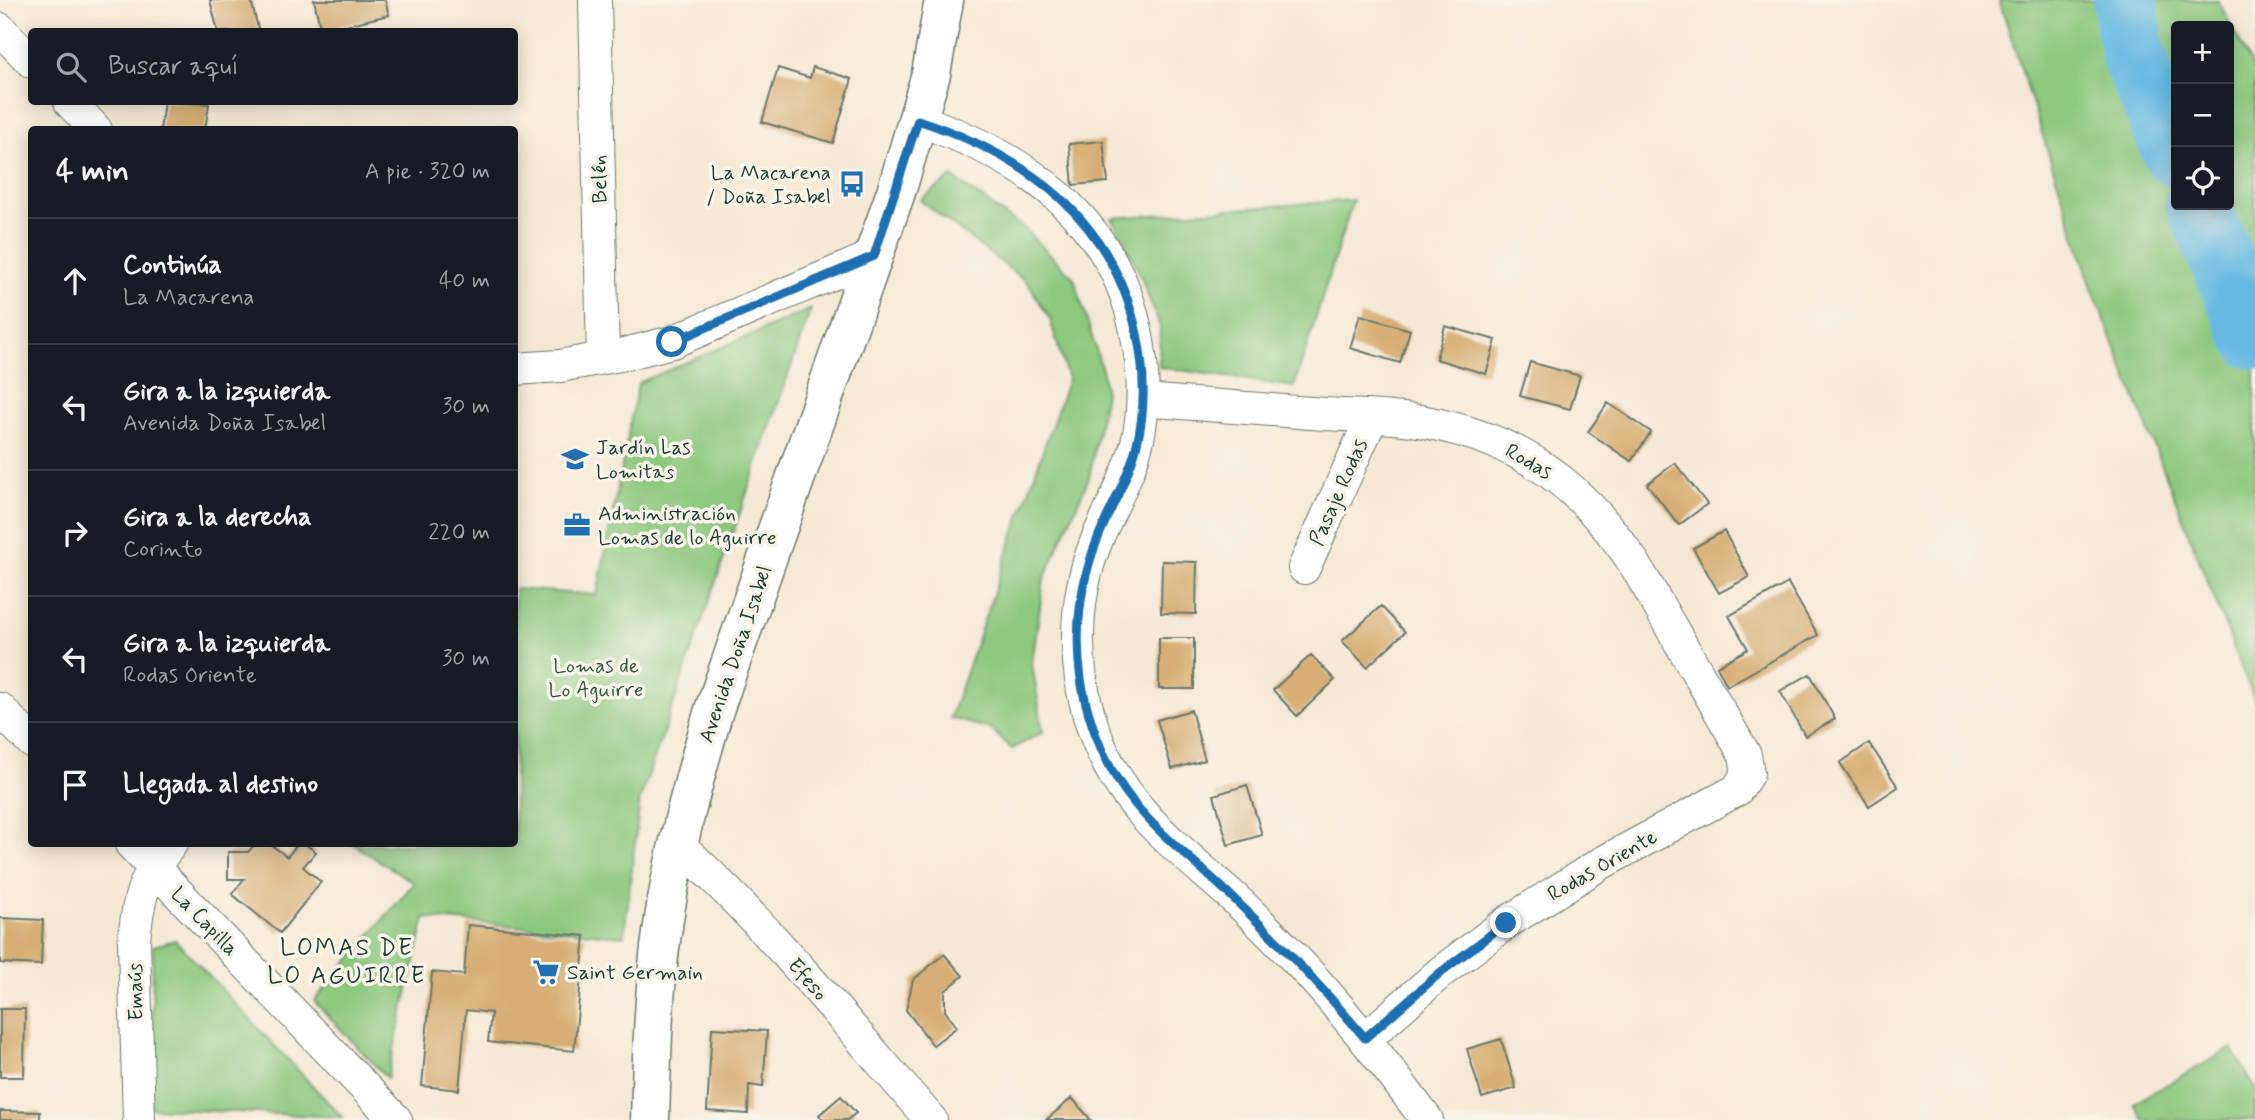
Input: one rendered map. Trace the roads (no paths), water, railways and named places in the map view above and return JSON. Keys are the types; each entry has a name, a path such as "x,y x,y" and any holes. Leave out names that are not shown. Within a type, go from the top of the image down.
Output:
{"street":[{"name":"Belén","path":"595,0 603,358"},
{"name":"Avenida Doña Isabel","path":"650,1120 656,984 662,932 678,844 714,710 874,256 918,120 931,74 944,0"},
{"path":"0,29 28,58"},
{"path":"73,105 92,126"},
{"path":"918,120 984,146 1017,165 1062,199 1089,229 1113,263 1128,298 1143,371 1141,423 1129,470 1095,546 1082,596 1079,622 1079,672 1083,697 1092,726 1115,776 1150,823 1228,892 1314,979 1365,1038 1427,1120"},
{"path":"518,369 560,366 672,342 874,256"},
{"name":"Rodas","path":"1143,400 1425,422 1493,441 1544,468 1586,501 1634,563 1731,730 1747,761 1746,779"},
{"name":"Pasaje Rodas","path":"1304,568 1372,417"},
{"path":"0,709 28,738"},
{"name":"Rodas Oriente","path":"1365,1038 1441,972 1506,923 1600,864 1732,794 1746,779"},
{"name":"Efeso","path":"678,844 778,943 931,1120"},
{"name":"La Capilla","path":"139,847 162,855 396,1120"},
{"name":"Emaús","path":"139,1120 134,941 141,896 162,855"}],"waterway":[{"path":"2125,0 2133,55 2173,147"},
{"path":"2200,210 2255,337"}],"place":[{"name":"La Macarena / Doña Isabel","path":"852,184"},
{"name":"Jardín Las Lomitas","path":"575,459"},
{"name":"Administración Lomas de lo Aguirre","path":"577,525"},
{"name":"Saint Germain","path":"546,972"}],"district":[{"name":"LOMAS DE LO AGUIRRE","path":"347,961"}],"park label":[{"name":"Lomas de Lo Aguirre","path":"596,677"}]}
